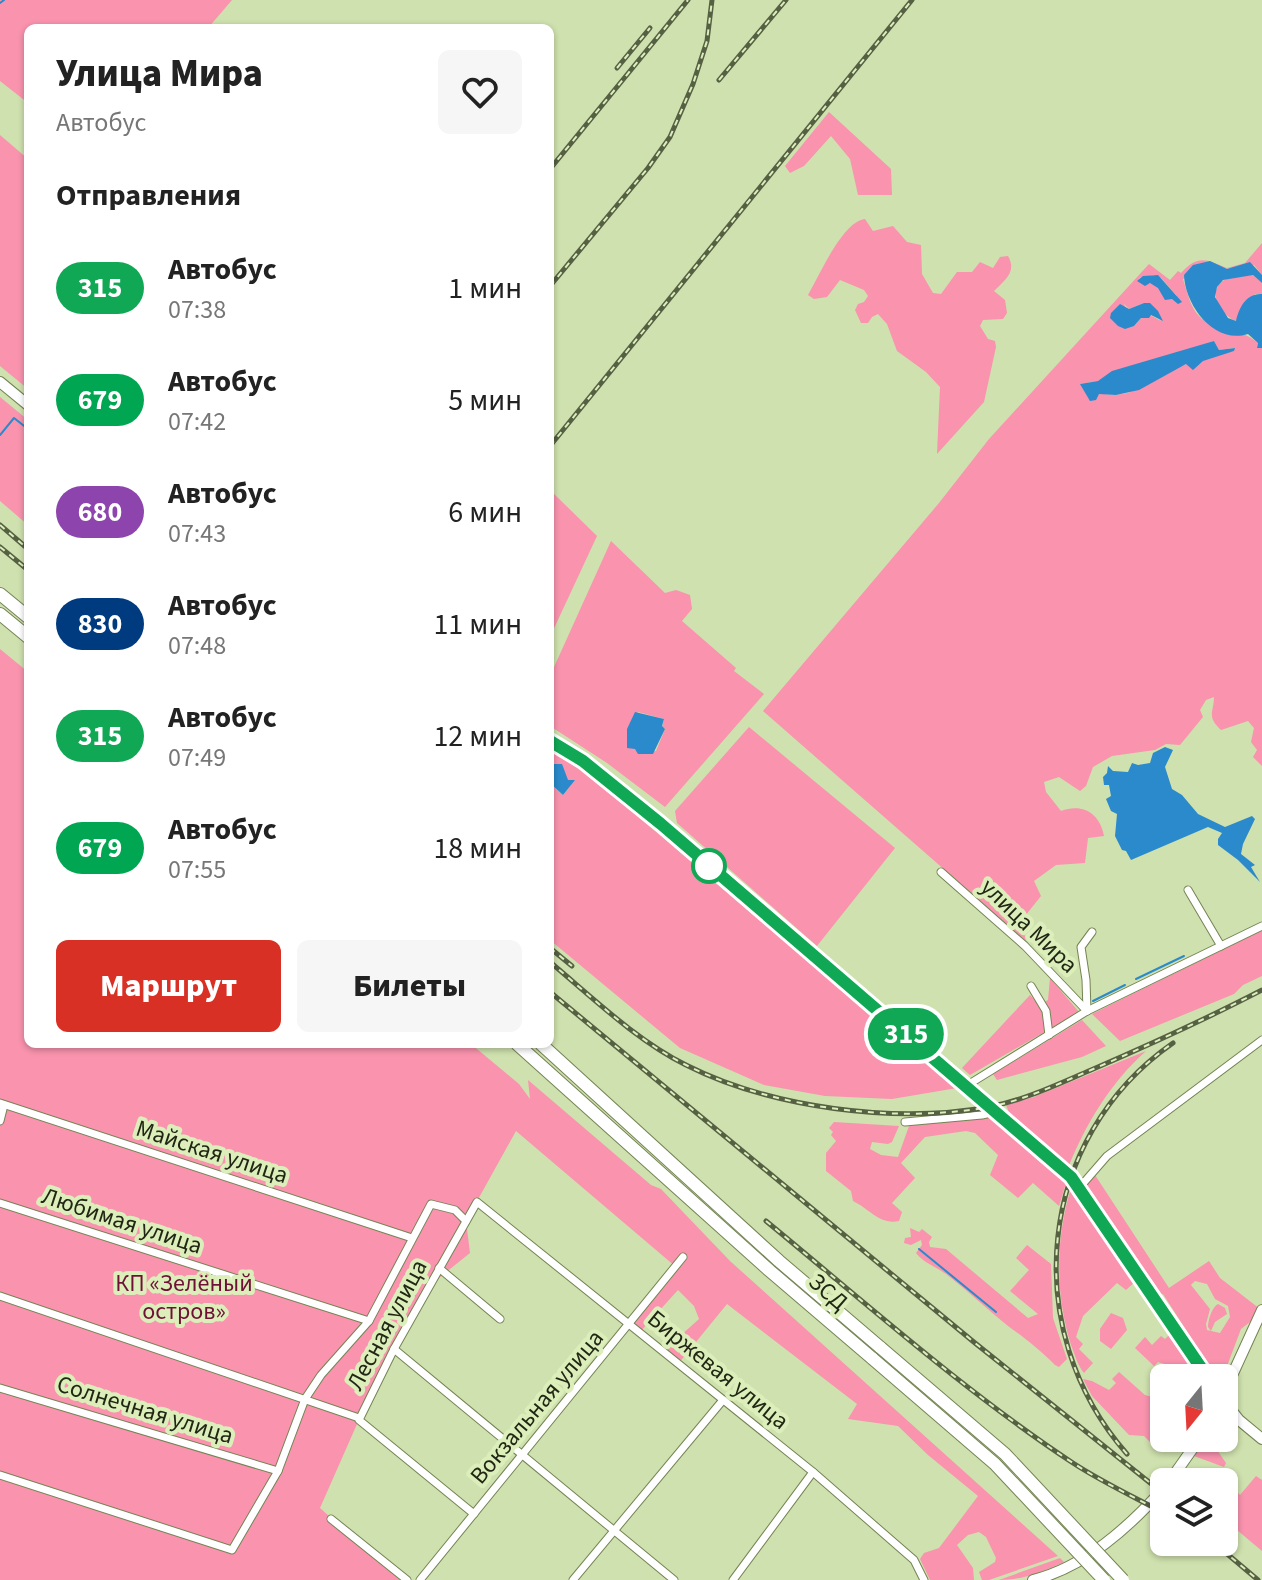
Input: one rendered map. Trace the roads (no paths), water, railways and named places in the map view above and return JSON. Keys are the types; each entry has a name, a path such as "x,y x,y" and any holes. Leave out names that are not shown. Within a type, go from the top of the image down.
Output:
{"highway":[{"path":"0,594 24,614"},
{"path":"0,614 24,634"},
{"name":"ЗСД","path":"521,1048 770,1271 995,1464 1104,1580"},
{"name":"ЗСД","path":"545,1048 779,1261 1005,1454 1123,1580"}],"main road":[{"path":"0,382 24,402"},
{"path":"554,743 583,761 661,824 1080,1187 1199,1364"},
{"path":"1237,1364 1262,1310"},
{"path":"1238,1419 1262,1439"},
{"path":"1033,1580 1071,1565 1102,1546 1150,1504"}],"street":[{"name":"улица Мира","path":"941,872 1025,946 1087,1011"},
{"path":"1188,890 1221,946"},
{"path":"966,1086 1087,1011 1262,926"},
{"path":"1087,1011 1081,947 1092,932"},
{"path":"1031,986 1046,1011 1049,1035"},
{"path":"1080,1187 1107,1156 1262,1040"},
{"path":"0,1121 2,1104"},
{"name":"Майская улица","path":"2,1104 412,1238"},
{"path":"905,1122 995,1112"},
{"name":"Лесная улица","path":"474,1514 359,1418 477,1202"},
{"name":"Биржевая улица","path":"477,1202 813,1472 914,1560 924,1580"},
{"name":"Любимая улица","path":"0,1203 369,1321"},
{"path":"0,1475 232,1550 278,1471 305,1399 321,1375 369,1321 431,1204 455,1210 466,1221"},
{"name":"Вокзальная улица","path":"420,1580 631,1325 683,1257"},
{"path":"439,1268 500,1319"},
{"path":"0,1296 359,1418"},
{"path":"394,1349 674,1580"},
{"name":"Солнечная улица","path":"0,1388 278,1471"},
{"path":"573,1580 723,1400"},
{"path":"733,1580 813,1472"},
{"path":"331,1519 407,1580"}],"water":[{"path":"1210,261 1227,269 1250,262 1262,275 1262,283 1253,275 1223,280 1217,287 1215,297 1228,318 1236,321 1241,306 1252,296 1262,294 1262,348 1257,348 1258,343 1248,334 1224,334 1213,328 1196,310 1184,275 1193,265"},
{"path":"1158,275 1182,302 1178,304 1172,299 1165,300 1158,288 1137,281 1143,276"},
{"path":"1150,303 1163,321 1151,315 1125,329 1110,318 1120,304 1129,309"},
{"path":"1214,341 1219,350 1235,348 1234,351 1203,361 1193,370 1186,364 1139,390 1116,395 1099,394 1096,400 1090,401 1080,384 1098,381 1112,371"},
{"path":"635,712 664,719 662,726 665,729 653,754 638,754 635,749 627,748 627,729"},
{"path":"1165,747 1173,750 1165,767 1172,789 1182,795 1198,814 1225,827 1252,816 1255,819 1241,854 1255,865 1251,867 1260,882 1218,845 1222,833 1208,827 1131,860 1122,850 1115,836 1117,814 1111,811 1106,799 1111,796 1109,785 1104,785 1103,777 1108,766 1113,771 1128,772 1132,763 1150,763 1153,753"},
{"path":"554,764 562,764 568,780 575,780 563,795 554,787"}],"waterway":[{"path":"0,3 4,0"},
{"path":"0,435 14,418 24,426"},
{"path":"1136,979 1184,956"},
{"path":"1093,1001 1125,985"},
{"path":"919,1249 996,1312"},
{"path":"1171,1336 1183,1354"},
{"path":"1186,1358 1190,1364"}],"railway":[{"path":"554,164 688,0"},
{"path":"554,281 670,137 693,84 707,41 712,0"},
{"path":"719,80 786,0"},
{"path":"554,441 912,0"},
{"path":"617,68 650,28"},
{"path":"0,525 24,546"},
{"path":"0,547 24,567"},
{"path":"554,951 572,966"},
{"path":"554,965 632,1031 686,1065 720,1080 794,1102 874,1113 952,1112 1015,1100 1134,1051 1262,990"},
{"path":"554,995 975,1343 1150,1483"},
{"path":"1127,1454 1092,1405 1069,1351 1058,1295 1058,1238 1070,1182 1093,1130 1127,1083 1173,1043"},
{"path":"766,1221 993,1406 1084,1470 1150,1506"},
{"path":"1230,1556 1258,1580"}],"park label":[{"name":"КП «Зелёный остров»","path":"184,1297"}]}
